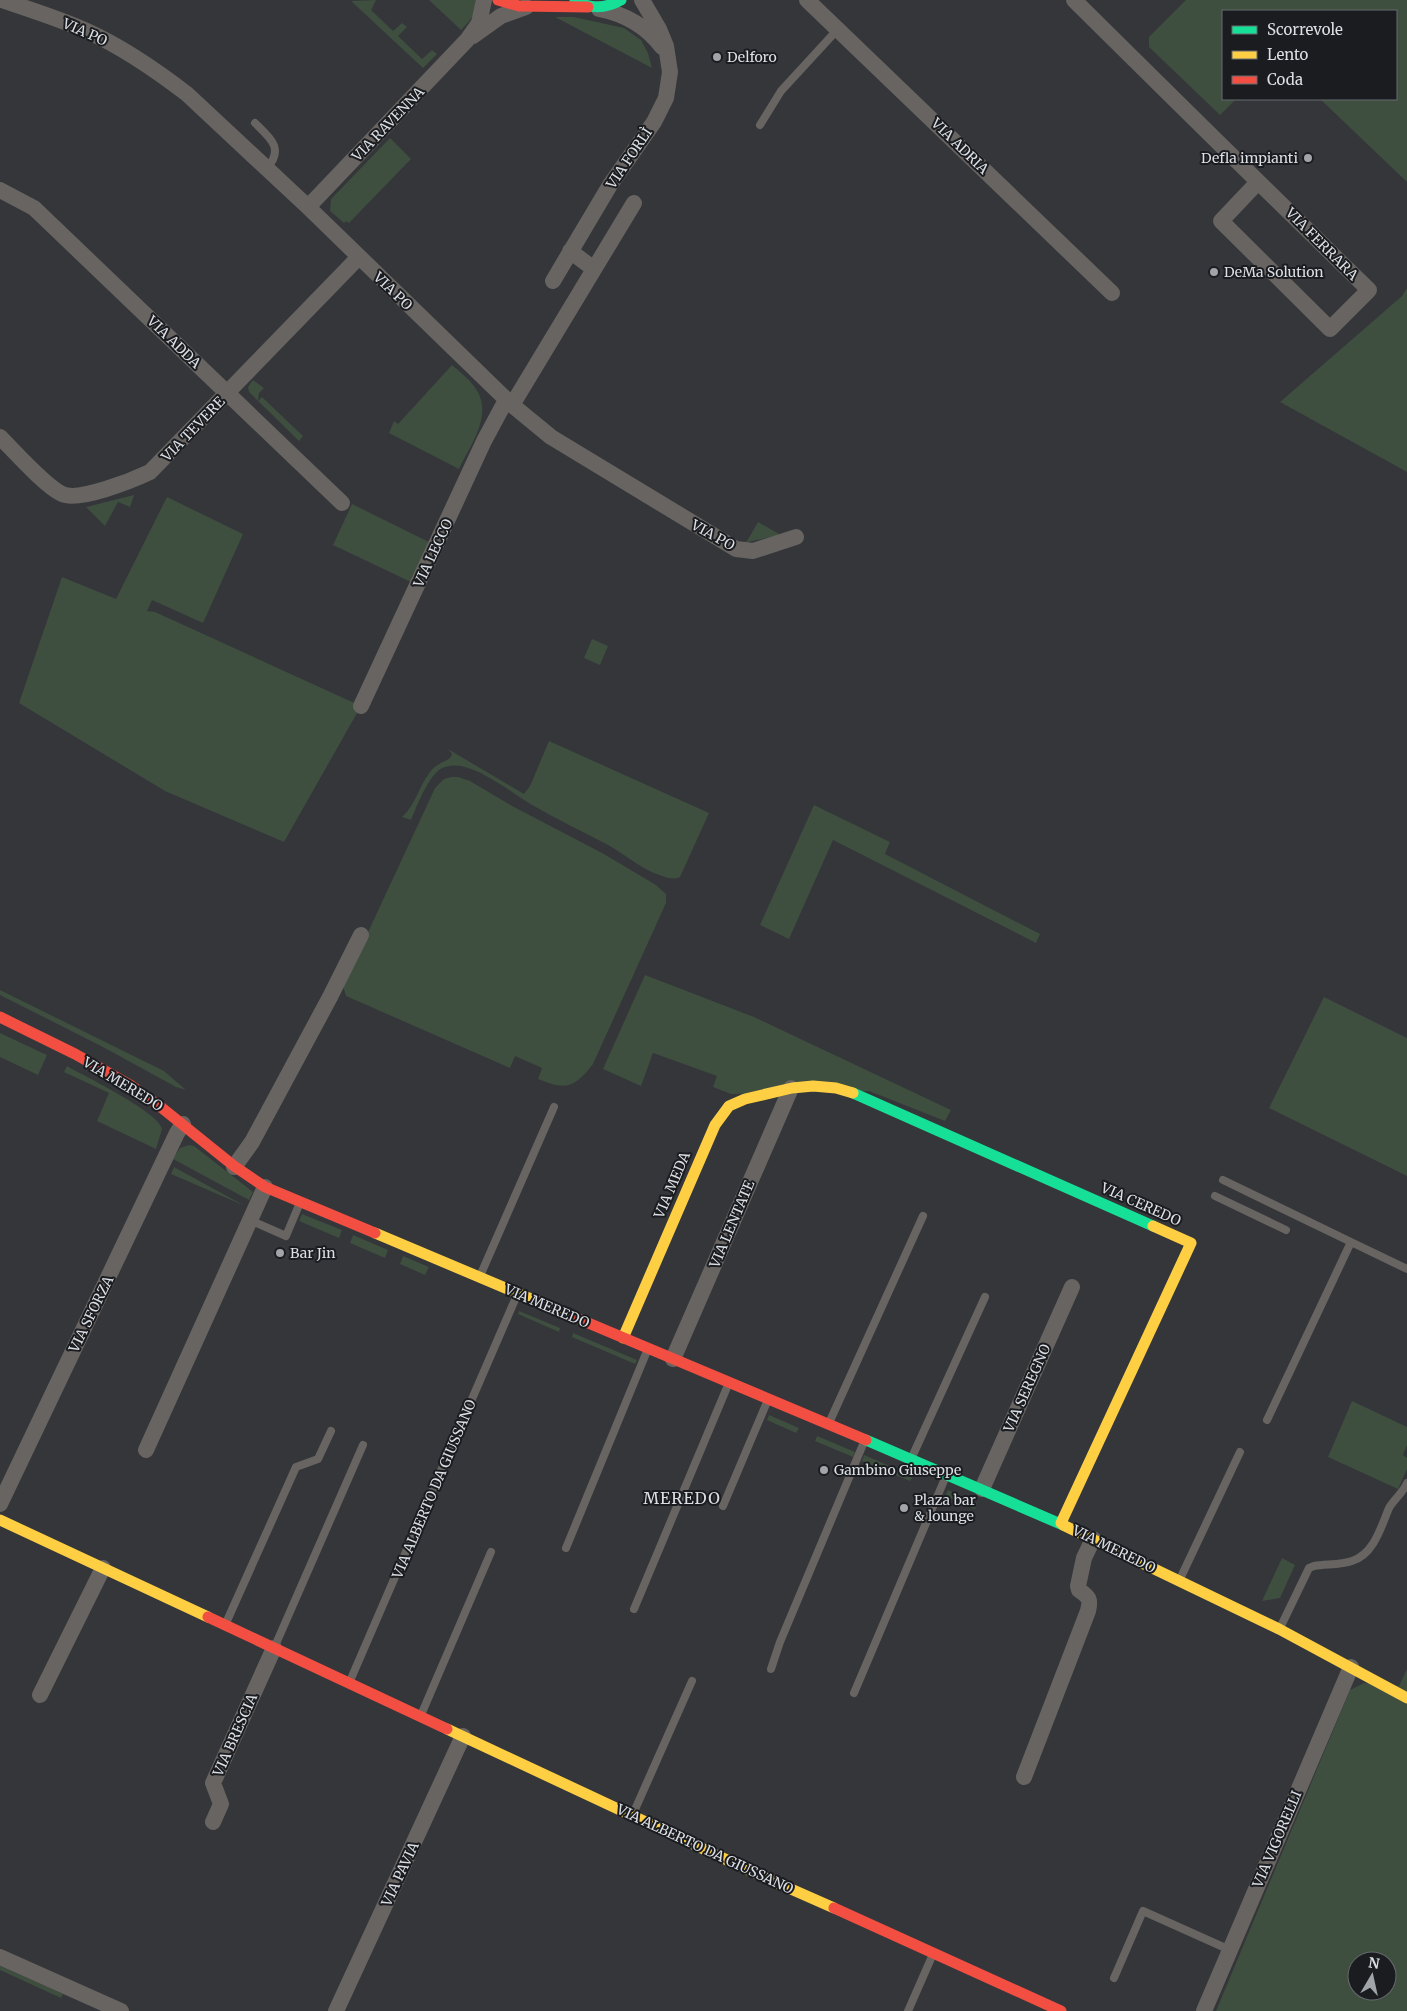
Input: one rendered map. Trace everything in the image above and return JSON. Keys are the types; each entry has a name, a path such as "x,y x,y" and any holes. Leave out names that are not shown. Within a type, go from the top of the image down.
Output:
{"street":[{"name":"VIA PO","path":"2,0 88,32 128,53 187,94 308,207 358,258 509,402 551,436 728,546 753,551 796,537"},
{"name":"VIA RAVENNA","path":"467,40 481,17 484,0"},
{"path":"498,0 509,4 528,6 572,5 591,7 617,13 642,26 656,40 668,58"},
{"path":"574,0 591,7 607,6 621,0"},
{"name":"VIA FORLÌ","path":"553,281 610,186 654,122 662,107 670,80 668,58 663,36 642,0"},
{"name":"VIA ADRIA","path":"807,0 1112,293"},
{"name":"VIA FERRARA","path":"1074,0 1369,290 1330,329 1220,221 1258,182"},
{"name":"VIA RAVENNA","path":"308,207 467,40 501,16 515,9 528,6"},
{"name":"VIA ADDA","path":"0,190 34,208 342,503"},
{"path":"509,402 634,203"},
{"path":"570,251 594,269"},
{"name":"VIA TEVERE","path":"0,437 56,490 63,494 79,496 139,478 150,472 358,258"},
{"name":"VIA LECCO","path":"362,706 484,441 509,402"},
{"path":"234,1167 252,1142 330,997 361,934"},
{"name":"VIA MEREDO","path":"0,1018 132,1086 183,1124 234,1167 265,1187 1061,1523 1279,1629 1407,1698"},
{"name":"VIA CEREDO","path":"791,1088 818,1085 847,1090 1191,1242 1061,1523"},
{"name":"VIA MEDA","path":"623,1338 718,1118 733,1103 791,1088"},
{"name":"VIA LENTATE","path":"673,1359 791,1088"},
{"name":"VIA SFORZA","path":"0,1504 177,1133 183,1124"},
{"path":"146,1450 265,1187"},
{"name":"VIA SEREGNO","path":"982,1489 1072,1287"},
{"name":"VIA ALBERTO DA GIUSSANO","path":"0,1520 632,1816 757,1874 934,1952 1052,2009"},
{"path":"1024,1777 1088,1611 1090,1601 1088,1596 1079,1590 1078,1586 1084,1558 1093,1539"},
{"path":"40,1695 103,1568"},
{"name":"VIA BRESCIA","path":"213,1822 221,1804 213,1783 274,1648"},
{"name":"VIA VIGORELLI","path":"1204,2011 1351,1667"},
{"name":"VIA PAVIA","path":"336,2011 463,1736"},
{"path":"0,1957 121,2011"}],"lane":[{"path":"760,124 781,91 838,29"},
{"path":"255,123 273,143 275,150 274,159 267,168"},
{"path":"479,1277 554,1107"},
{"path":"1223,1180 1407,1269"},
{"path":"1215,1196 1286,1230"},
{"path":"249,1220 286,1236 300,1203"},
{"path":"829,1424 923,1216"},
{"path":"1267,1420 1351,1242"},
{"name":"VIA ALBERTO DA GIUSSANO","path":"350,1683 518,1294"},
{"path":"911,1459 985,1297"},
{"path":"566,1548 648,1349"},
{"path":"634,1609 729,1383"},
{"path":"723,1506 768,1399"},
{"path":"225,1625 296,1467 318,1459 331,1430"},
{"path":"771,1669 780,1642 865,1440"},
{"path":"274,1648 363,1445"},
{"path":"1180,1581 1240,1452"},
{"path":"854,1693 947,1474"},
{"path":"1279,1629 1309,1568 1350,1562 1362,1556 1372,1544 1391,1506 1402,1493 1407,1483"},
{"path":"420,1716 491,1552"},
{"path":"632,1816 692,1681"},
{"path":"1114,1978 1143,1911 1230,1950"},
{"path":"908,2011 934,1952"}],"green space":[{"path":"376,0 371,10 393,31 402,23 407,27 398,36 422,59 432,50 437,54 423,68 351,1"},
{"path":"429,0 476,0 476,9 470,20 461,30"},
{"path":"1186,0 1407,0 1407,182 1321,100 1397,100 1397,10 1222,10 1222,100 1235,100 1220,115 1149,47 1149,37"},
{"path":"555,17 574,17 624,28 641,40 648,53 652,68"},
{"path":"390,138 411,159 349,223 346,221 344,223 330,211 331,199"},
{"path":"1407,288 1407,472 1280,402 1402,296"},
{"path":"452,365 474,386 480,396 482,407 482,418 475,439 459,469 389,433 394,421 398,424"},
{"path":"253,380 264,388 259,393 258,401 249,392 248,387"},
{"path":"262,397 303,436 299,441 258,401"},
{"path":"134,495 130,507 118,502 105,526 86,507"},
{"path":"167,497 243,534 203,623 152,600 147,611 155,612 361,706 284,842 165,791 19,703 62,577 116,599"},
{"path":"352,504 431,543 413,583 333,545"},
{"path":"758,522 781,535 743,543 747,541"},
{"path":"592,639 608,646 600,665 584,658"},
{"path":"549,741 709,813 680,877 667,878 648,870 608,845 534,806 477,771 464,767 453,765 442,768 437,772 424,792 411,820 402,817 411,806 430,772 450,758 452,754 448,749 524,794 530,786"},
{"path":"451,777 470,781 514,807 604,854 656,885 666,894 666,903 593,1064 574,1083 562,1086 547,1083 538,1079 542,1068 515,1056 510,1068 346,996 343,986 435,788 444,779"},
{"path":"814,805 890,842 885,854 1040,934 1036,943 833,840 789,939 760,925"},
{"path":"645,975 754,1017 951,1110 945,1121 869,1091 731,1094 713,1087 717,1076 653,1053 641,1086 603,1069"},
{"path":"0,990 164,1071 186,1090 176,1087 103,1047 0,995"},
{"path":"1324,997 1407,1038 1407,1176 1269,1108"},
{"path":"0,1033 47,1055 38,1075 0,1057"},
{"path":"67,1066 135,1104 158,1122 162,1129 156,1149 97,1121 109,1093 64,1072"},
{"path":"189,1145 194,1146 253,1192 249,1200 173,1159 180,1148"},
{"path":"174,1167 245,1206 171,1174"},
{"path":"302,1214 342,1230 339,1238 299,1221"},
{"path":"353,1235 388,1250 385,1258 350,1243"},
{"path":"403,1256 429,1267 425,1275 400,1264"},
{"path":"519,1311 560,1328 559,1332 518,1314"},
{"path":"573,1333 637,1360 635,1364 572,1337"},
{"path":"1352,1401 1407,1427 1407,1445 1403,1455 1407,1458 1407,1469 1398,1489 1328,1457"},
{"path":"769,1415 799,1428 796,1433 767,1420"},
{"path":"817,1436 855,1452 853,1457 815,1441"},
{"path":"864,1455 913,1476 910,1481 862,1461"},
{"path":"948,1490 977,1503 975,1509 945,1496"},
{"path":"1282,1558 1295,1565 1280,1598 1262,1601"},
{"path":"1407,1669 1407,2011 1216,2011 1350,1690 1364,1683 1399,1686"},
{"path":"0,1966 63,1994 61,1998 0,1970"}],"traffic: fast":[{"path":"575,1 592,7 598,7 621,0"},
{"path":"853,1093 1153,1226"},
{"path":"866,1440 1063,1525"}],"traffic: slow":[{"path":"623,1338 715,1125 729,1106 745,1099 792,1088 813,1086 836,1088 853,1093"},
{"path":"1061,1523 1191,1243 1153,1226"},
{"path":"375,1233 574,1317"},
{"path":"0,1520 208,1617"},
{"path":"1063,1525 1279,1629 1407,1698"},
{"path":"447,1729 834,1908"}],"traffic: jam":[{"path":"498,0 519,6 588,7"},
{"path":"0,1017 75,1054 130,1085 162,1108 234,1166 265,1187 375,1233"},
{"path":"574,1317 866,1440"},
{"path":"208,1617 447,1729"},
{"path":"834,1908 1061,2011"}],"place":[{"name":"Delforo","path":"717,57"},
{"name":"Defla impianti","path":"1308,158"},
{"name":"DeMa Solution","path":"1214,272"},
{"name":"Bar Jin","path":"280,1253"},
{"name":"Gambino Giuseppe","path":"824,1470"},
{"name":"Plaza bar & lounge","path":"904,1508"}],"district":[{"name":"MEREDO","path":"682,1498"}]}
